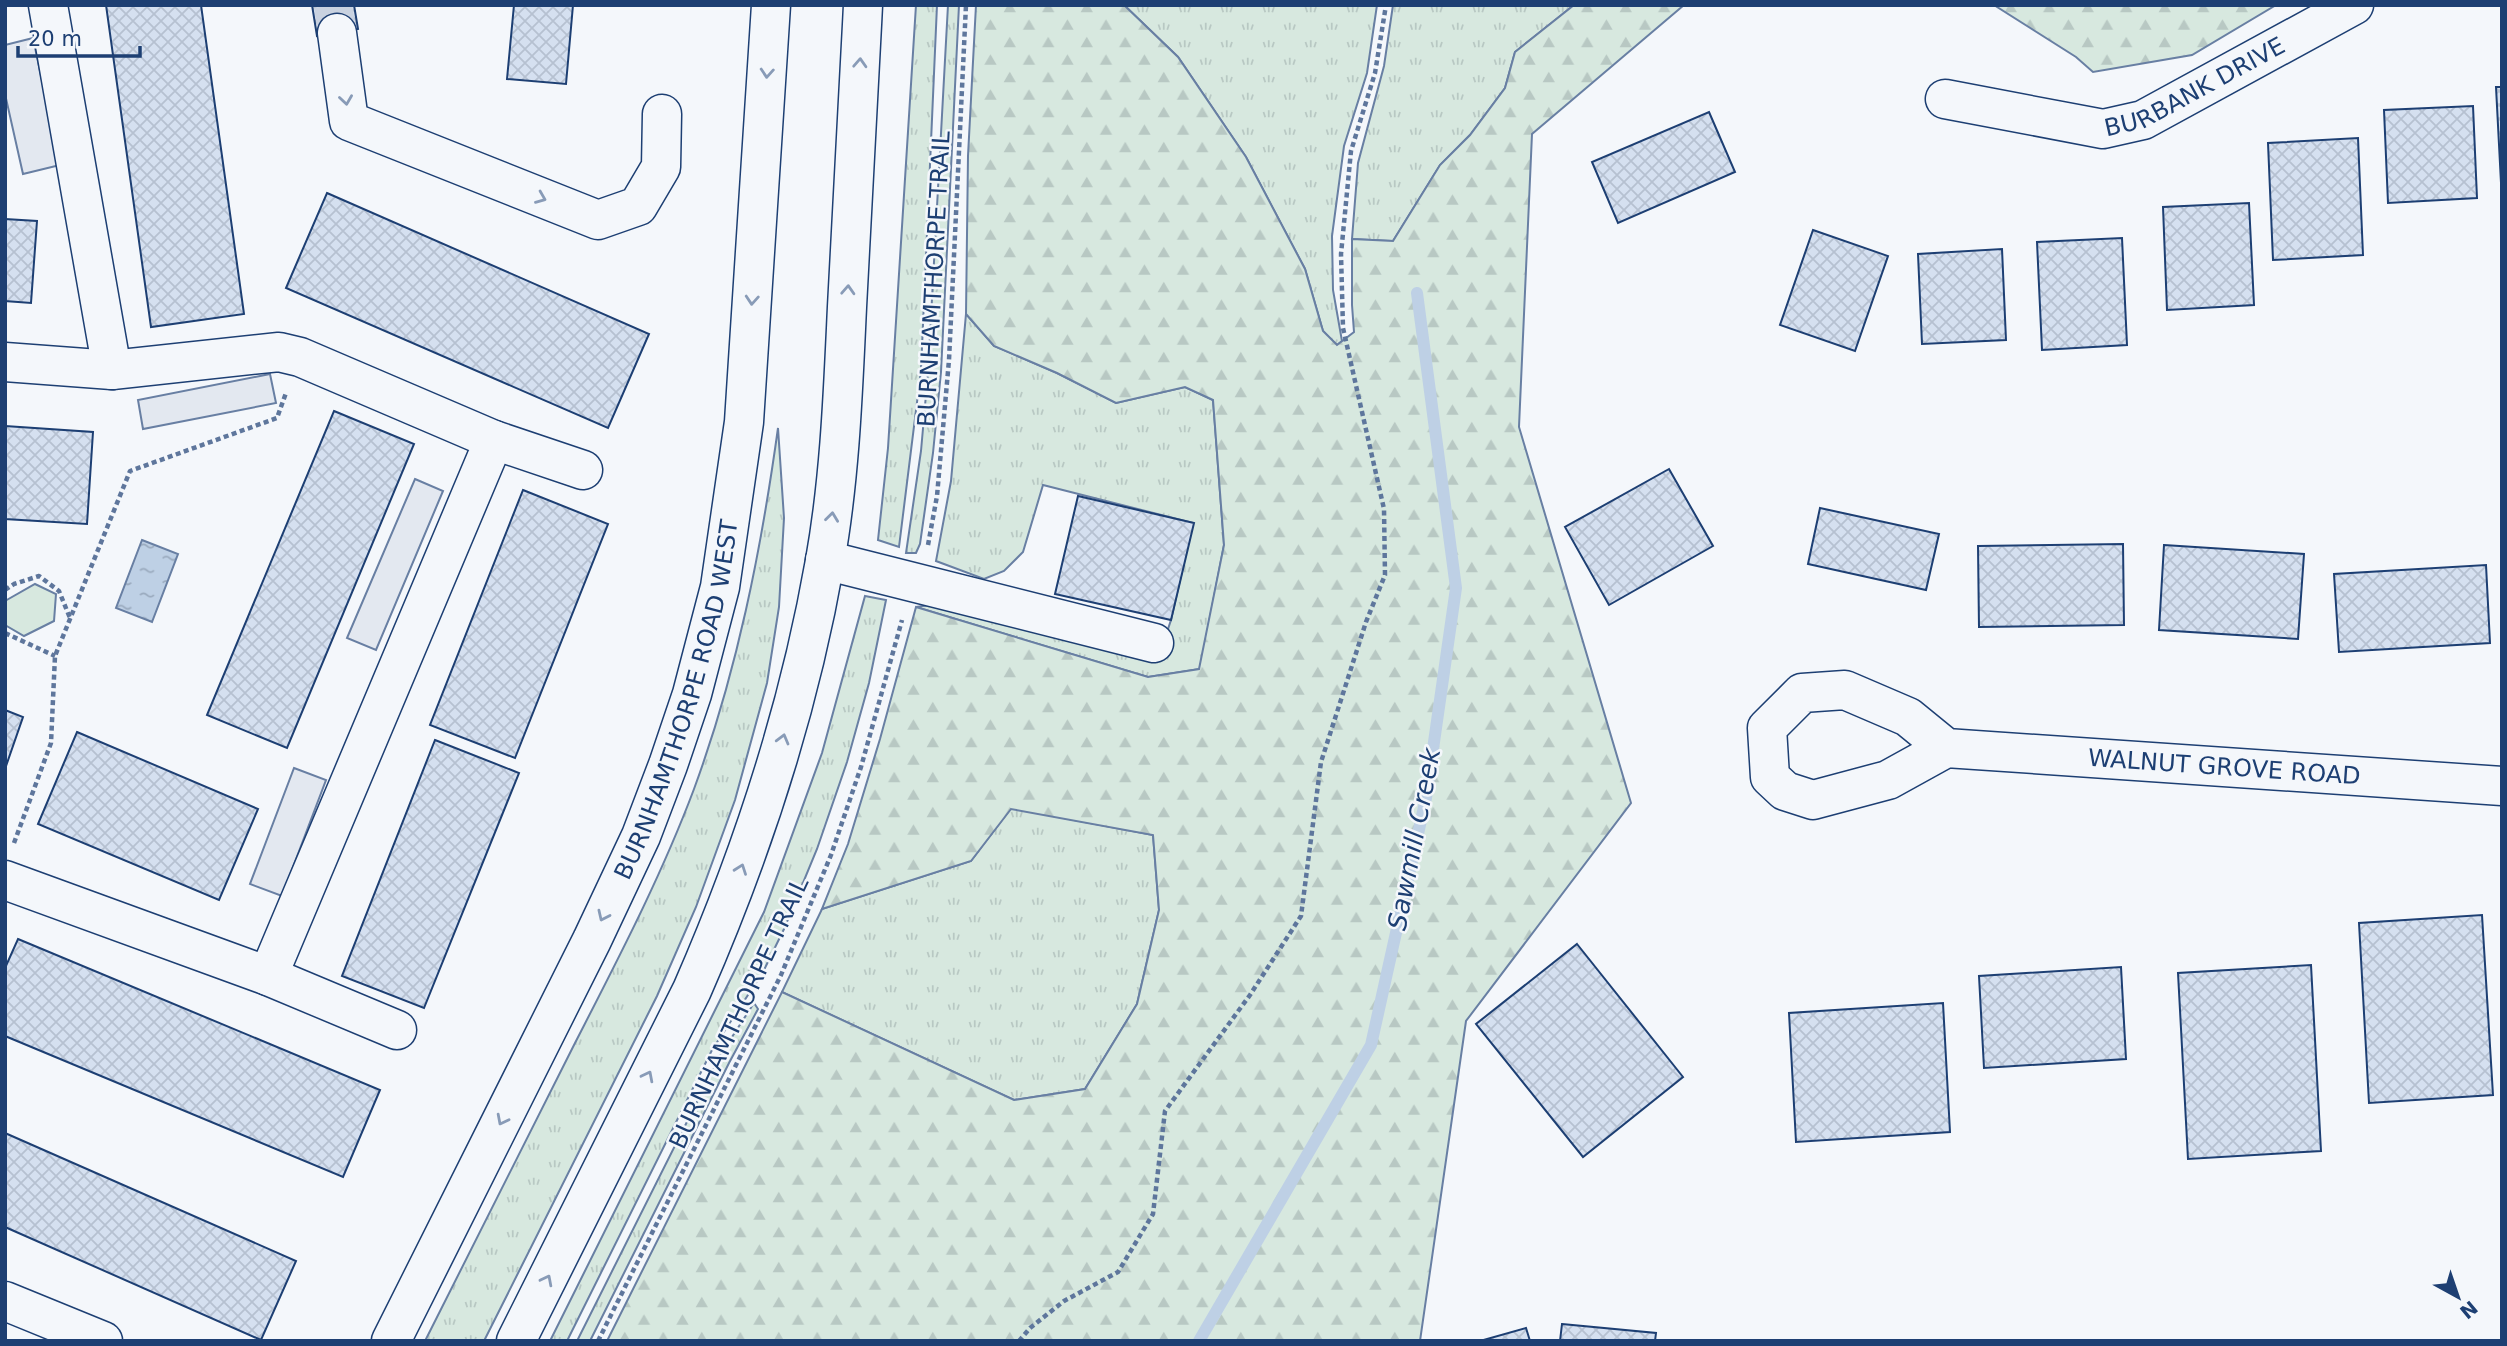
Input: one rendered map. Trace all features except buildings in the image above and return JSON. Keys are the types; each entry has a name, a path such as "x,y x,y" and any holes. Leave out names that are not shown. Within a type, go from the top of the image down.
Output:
{"main road":[{"path":"48,5 112,370"},
{"name":"BURNHAMTHORPE ROAD WEST","path":"391,1341 592,940 641,836 692,694 720,587 744,422 771,5"},
{"path":"516,1341 692,990 716,934 764,805 802,667 825,560 841,436 863,5"},
{"name":"BURBANK DRIVE","path":"1945,99 2103,129 2143,120 2354,5"},
{"path":"337,33 349,121 598,220 638,206 661,167 662,114"},
{"path":"5,362 112,370 279,352 300,357 494,440 583,470"},
{"path":"268,976 494,440"},
{"path":"825,560 1154,643"},
{"name":"WALNUT GROVE ROAD","path":"1946,748 2502,786"},
{"path":"8,867 397,1030"},
{"path":"5,1301 103,1341"}],"path":[{"name":"BURNHAMTHORPE TRAIL","path":"926,554 936,496 949,360 966,5"},
{"path":"1019,1341 1030,1328 1064,1301 1118,1272 1153,1214 1165,1111 1250,995 1301,916 1321,762 1366,622 1385,575 1384,509 1343,328 1340,254 1351,151 1375,73 1386,5"},
{"path":"8,867 51,743 55,656 130,471 277,418 300,357"},
{"path":"5,590 14,584 39,576 59,591 70,619"},
{"name":"BURNHAMTHORPE TRAIL","path":"598,1341 781,975 831,855 857,779 906,608"},
{"path":"5,633 55,656"}],"green space":[{"path":"916,5 937,5 921,370 899,547 878,540 888,448"},
{"path":"948,5 959,5 941,372 920,544 916,553 906,553 921,451 928,372"},
{"path":"976,5 1124,5 1178,57 1246,157 1305,269 1323,331 1337,345 1354,332 1352,239 1393,241 1440,165 1470,135 1505,88 1515,52 1574,5 1684,5 1532,134 1519,427 1631,803 1466,1021 1420,1341 607,1341 782,992 1014,1100 1085,1089 1137,1004 1159,910 1153,835 1011,809 971,861 822,909 848,844 916,607 1148,677 1199,669 1224,545 1213,400 1185,387 1116,403 1057,373 994,346 966,314 968,156"},
{"path":"1124,5 1377,5 1367,73 1344,146 1332,236 1333,290 1342,341 1337,345 1323,331 1305,269 1246,157 1178,57"},
{"path":"1393,5 1574,5 1515,52 1505,88 1470,135 1440,165 1393,241 1352,239 1358,163 1384,66"},
{"path":"1994,5 2276,5 2192,55 2093,72 2076,57"},
{"path":"966,314 994,346 1057,373 1116,403 1185,387 1213,400 1224,545 1200,669 1148,677 916,607 930,605 1157,662 1171,620 1193,523 1043,485 1023,552 1004,571 984,579 936,561 951,481"},
{"path":"778,428 784,518 779,607 767,683 735,800 696,907 657,996 484,1341 425,1341 638,918 694,789 723,701 746,611"},
{"path":"35,584 56,594 54,621 24,636 5,625 5,601"},
{"path":"865,596 886,600 869,683 847,762 817,849 784,929 763,972 712,1050 567,1341 550,1341 764,912 822,753"},
{"path":"1011,808 1153,835 1159,910 1137,1004 1085,1089 1014,1100 782,992 822,909 971,861"},
{"path":"754,1003 758,1009 590,1341 577,1341 721,1054"}],"shaded area":[{"path":"33,38 60,165 23,174 5,94 5,45"},
{"path":"270,374 276,403 143,429 138,400"},
{"path":"415,479 443,491 376,650 347,638"},
{"path":"294,768 326,780 282,896 250,884"}],"water":[{"path":"142,540 178,554 152,622 116,608"}],"waterway":[{"name":"Sawmill Creek","path":"1199,1341 1371,1045 1426,798 1456,588 1417,293"}],"tunnel":[{"path":"333,5 337,33"}]}
